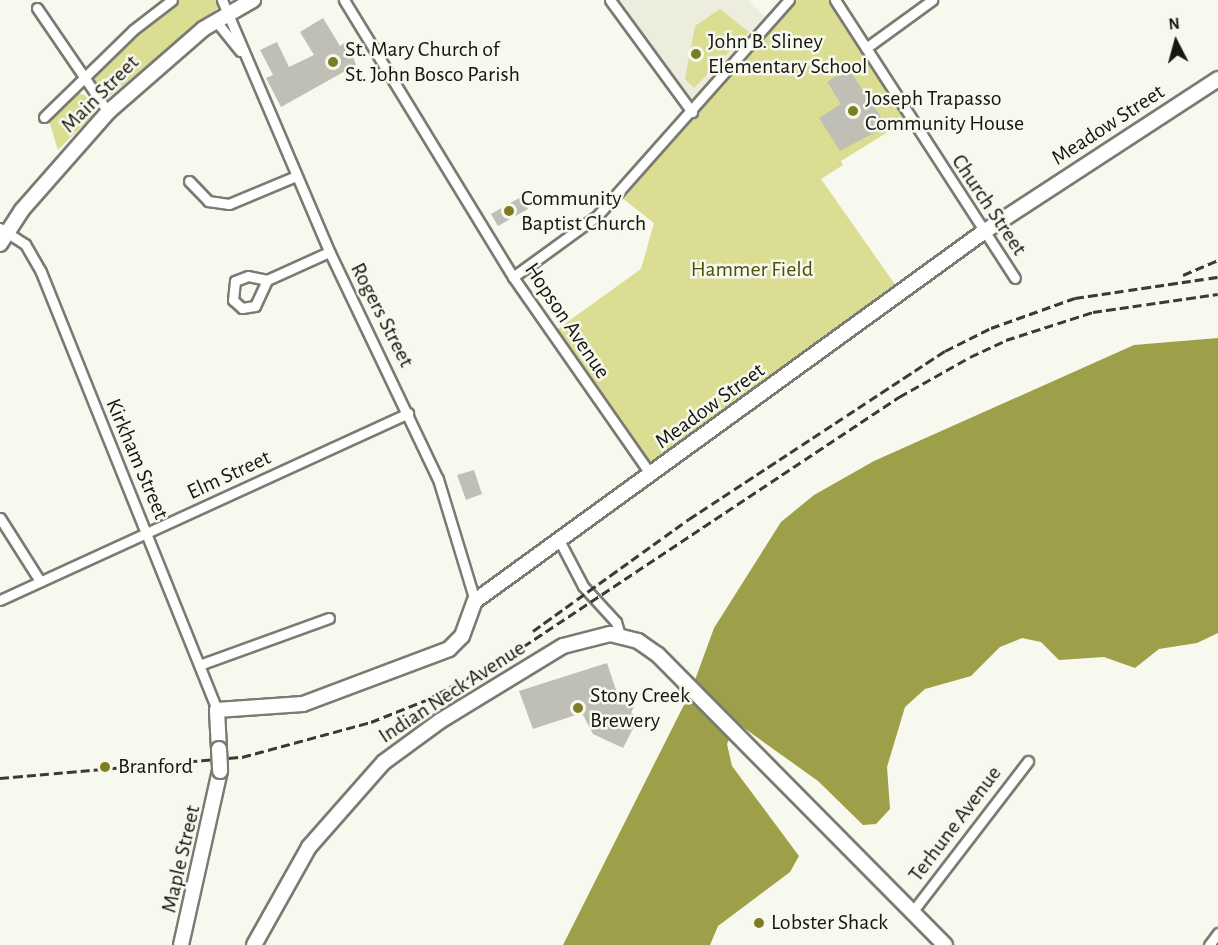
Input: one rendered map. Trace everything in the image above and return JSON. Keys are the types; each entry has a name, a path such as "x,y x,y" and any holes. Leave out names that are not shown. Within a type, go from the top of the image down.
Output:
{"street":[{"path":"44,117 82,77 172,0"},
{"name":"Rogers Street","path":"222,0 229,13 240,51 329,252 438,479 475,601"},
{"name":"Main Street","path":"3,235 108,112 215,20 253,0"},
{"name":"Hopson Avenue","path":"344,0 513,277 651,475"},
{"path":"610,0 692,112"},
{"path":"513,277 579,233 692,112 789,0"},
{"name":"Church Street","path":"836,0 982,233 1015,278"},
{"path":"866,48 932,0"},
{"path":"37,8 108,112"},
{"name":"Rogers Street","path":"215,20 240,51"},
{"name":"Meadow Street","path":"475,601 982,233 1218,79"},
{"path":"189,181 208,201 230,204 296,176"},
{"name":"Kirkham Street","path":"3,235 25,244 41,272 202,664 217,710"},
{"path":"267,280 329,252"},
{"name":"Elm Street","path":"0,600 408,413"},
{"path":"0,518 40,581"},
{"path":"559,540 584,586 615,622 620,635"},
{"path":"217,710 303,705 439,655 462,636 475,601"},
{"path":"202,664 328,618"},
{"name":"Indian Neck Avenue","path":"254,945 323,827 384,762 440,721 563,646 587,636 620,635 647,646 945,945"},
{"name":"Maple Street","path":"181,945 220,771 217,710"},
{"name":"Terhune Avenue","path":"913,911 1028,761"},
{"path":"1209,945 1218,933"}],"shaded area":[{"name":"John B. Sliney Elementary School","path":"610,0 748,0 770,22 692,112"},
{"path":"1218,338 1218,633 1197,643 1159,649 1135,668 1104,657 1059,660 1041,642 1022,638 1000,647 971,676 925,689 905,707 887,767 890,809 876,824 863,825 818,781 737,723 727,744 732,766 799,856 790,872 718,926 710,945 563,945 691,691 714,628 781,522 814,495 874,461 1134,345"}],"green space":[{"path":"178,0 218,0 219,7 105,100 92,82 94,74"},
{"name":"Hammer Field","path":"789,0 835,0 909,119 841,161 843,165 821,179 901,293 651,475 552,333 641,269 654,223 617,194"},
{"path":"720,9 749,32 694,88 685,79 695,26"},
{"path":"75,93 85,95 95,113 58,150 49,121"}],"building":[{"name":"St. Mary Church of St. John Bosco Parish","path":"323,18 340,46 347,41 356,65 281,107 266,78 273,75 260,50 277,42 289,67 314,55 300,32"},
{"name":"Joseph Trapasso Community House","path":"848,68 887,126 840,151 819,118 841,104 827,82"},
{"name":"Community Baptist Church","path":"521,197 528,209 498,226 491,214"},
{"path":"474,470 482,494 466,500 457,475"},
{"name":"Stony Creek Brewery","path":"607,663 618,696 635,704 631,713 639,717 623,748 593,734 582,713 533,729 519,691"}],"railway":[{"path":"1183,275 1218,260"},
{"path":"533,631 689,519 945,351 991,328 1075,298 1218,277"},
{"path":"0,778 242,757 371,722 426,700 512,654 899,397 970,357 1006,340 1093,312 1218,294"}],"place":[{"name":"John B. Sliney Elementary School","path":"696,54"},
{"name":"St. Mary Church of St. John Bosco Parish","path":"333,62"},
{"name":"Joseph Trapasso Community House","path":"853,111"},
{"name":"Community Baptist Church","path":"509,211"},
{"name":"Stony Creek Brewery","path":"578,708"},
{"name":"Branford","path":"105,767"},
{"name":"Lobster Shack","path":"759,923"}]}
